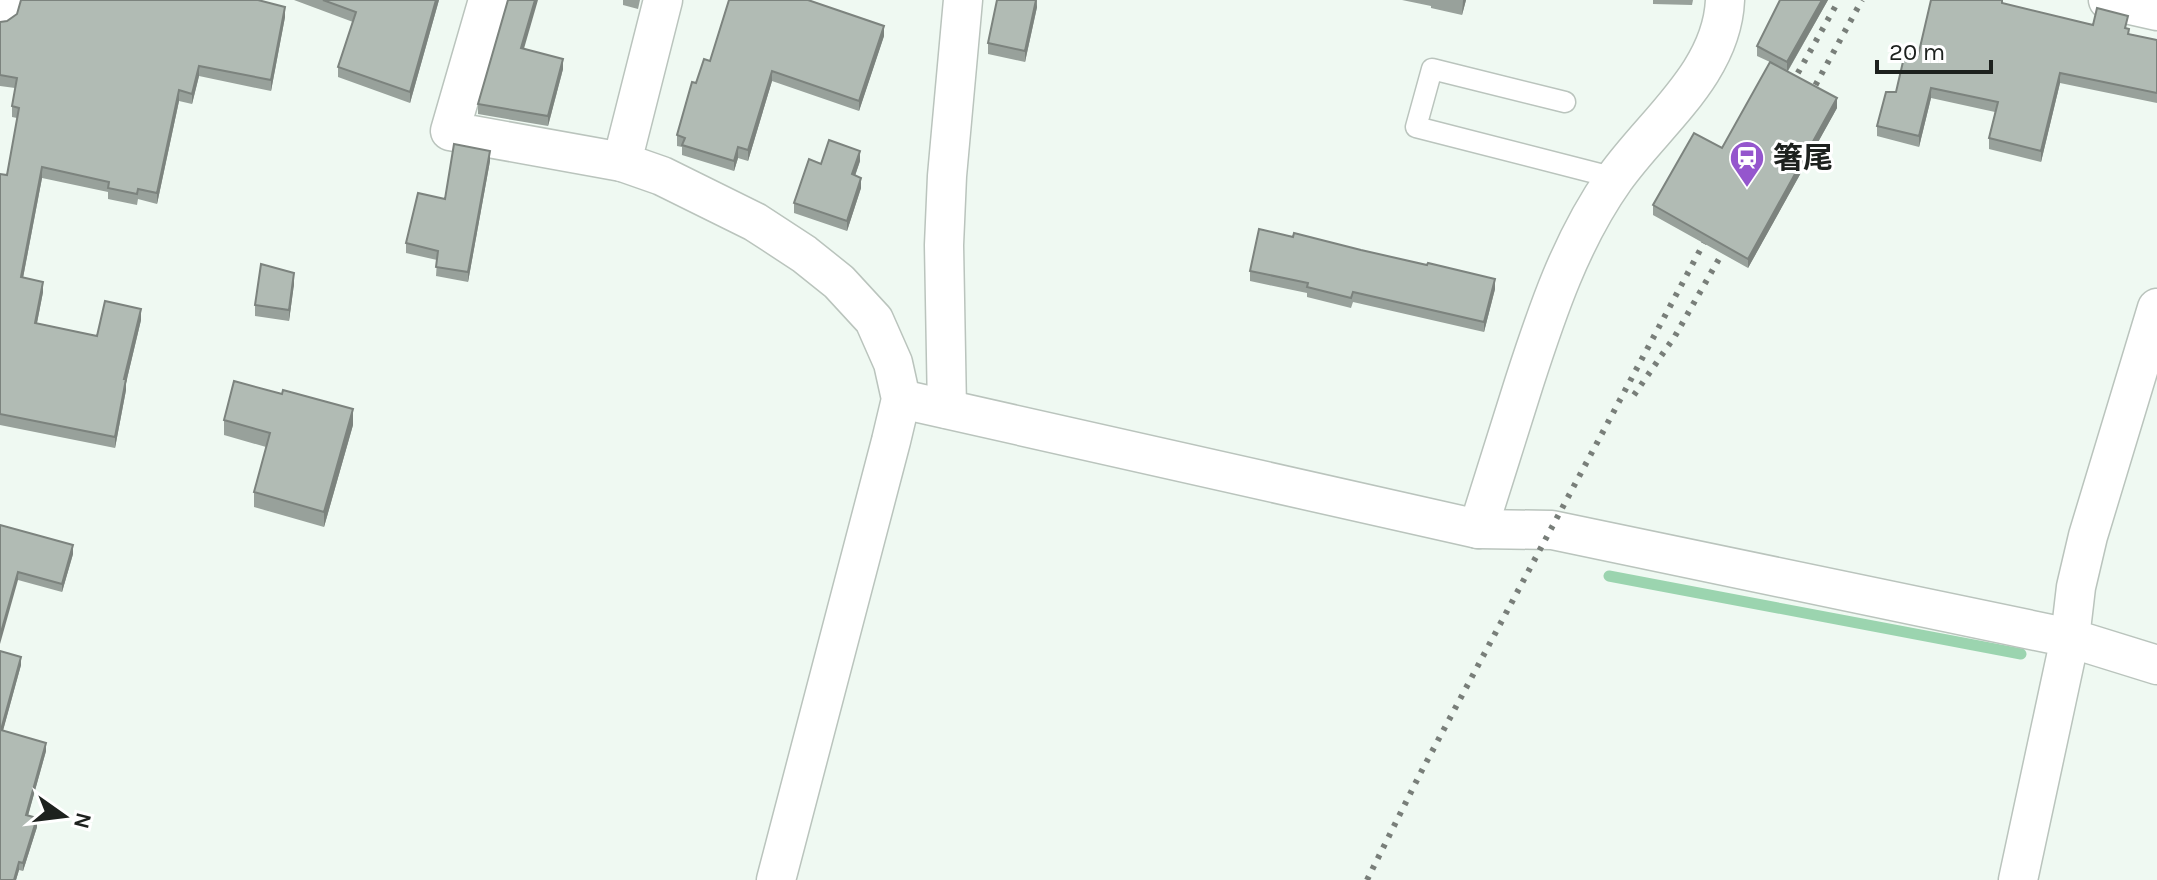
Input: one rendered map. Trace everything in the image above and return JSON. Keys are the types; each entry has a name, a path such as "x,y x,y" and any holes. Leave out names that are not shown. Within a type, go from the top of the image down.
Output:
{"street":[{"path":"0,11 2,0"},
{"path":"488,0 450,131 622,162 662,176 755,222 804,254 839,282 874,320 893,363 901,399 776,880"},
{"path":"622,162 663,0"},
{"path":"947,409 944,245 948,160 963,0"},
{"path":"1478,529 1550,303 1574,249 1615,178 1699,76 1717,40 1725,0"},
{"path":"2108,0 2157,11"},
{"path":"2018,880 2070,638 2076,587 2088,536 2157,308"},
{"path":"901,399 1478,529 1552,530 2070,638 2157,665"}],"lane":[{"path":"1565,102 1432,69 1416,127 1615,178"}],"building":[{"path":"21,0 258,0 285,7 271,80 199,66 192,94 179,90 157,193 138,189 137,194 108,188 109,182 42,167 21,277 43,282 35,323 97,336 105,301 141,309 124,379 115,437 0,414 0,174 7,175 19,108 12,106 17,78 0,75 0,22 17,14"},
{"path":"323,0 436,0 410,92 338,67 356,12"},
{"path":"508,0 535,0 521,48 563,59 548,116 478,104"},
{"path":"729,0 808,0 884,26 859,101 772,71 748,150 738,147 734,161 682,145 685,138 677,135 692,82 696,83 704,59 710,61"},
{"path":"997,0 1036,0 1025,51 988,43"},
{"path":"1780,0 1822,0 1787,62 1757,46"},
{"path":"1931,0 2002,0 2002,3 2093,25 2097,8 2128,16 2125,28 2129,29 2128,34 2157,40 2157,93 2060,73 2041,151 1989,138 1998,102 1931,88 1919,136 1877,126 1886,92 1896,92 1905,53 1918,56"},
{"path":"1770,62 1837,98 1748,259 1653,205 1694,133 1722,148"},
{"path":"829,140 860,151 852,174 861,178 847,221 794,203 809,159 821,164"},
{"path":"454,144 490,151 468,272 436,267 438,251 406,243 418,193 445,199"},
{"path":"1259,229 1293,237 1294,233 1495,279 1484,322 1353,292 1351,298 1307,287 1308,283 1250,271"},
{"path":"261,264 294,273 289,310 255,305"},
{"path":"234,381 282,394 283,390 353,409 324,512 254,492 270,433 224,420"},
{"path":"0,525 73,545 62,584 18,572 0,636"},
{"path":"0,651 21,657 1,730 46,743 26,815 37,818 23,863 19,862 14,880 0,880"}],"waterway":[{"path":"1609,576 2021,654"}],"railway":[{"path":"1786,94 1839,0"},
{"path":"1804,106 1862,0"},
{"path":"1367,880 1420,774 1714,224"},
{"path":"1634,395 1675,336 1732,236"}],"place":[{"name":"箸尾","path":"1747,189"}]}
